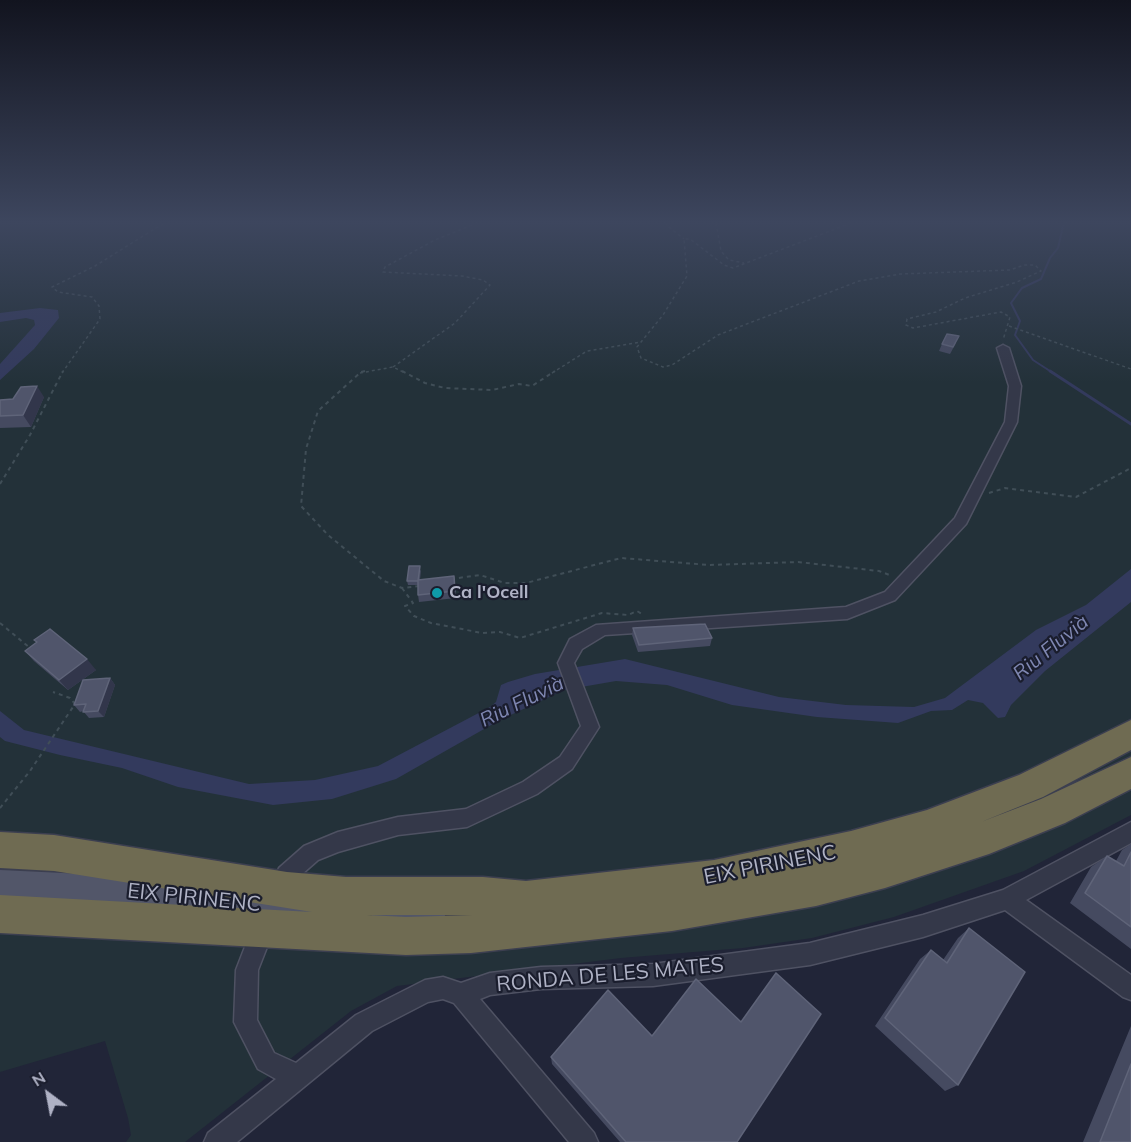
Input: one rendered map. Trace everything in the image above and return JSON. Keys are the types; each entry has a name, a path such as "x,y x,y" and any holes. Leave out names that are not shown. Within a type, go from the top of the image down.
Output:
{"highway":[{"name":"EIX PIRINENC","path":"520,914 780,866 927,827 1031,786 1131,734"},
{"name":"EIX PIRINENC","path":"520,914 672,912 816,887 885,870 989,837 1053,812 1131,772"},
{"path":"0,850 54,854 287,891 346,896 483,896 520,914"},
{"path":"0,914 395,936 471,934 520,914"}],"main road":[{"name":"EIX PIRINENC","path":"0,885 146,892 387,917 520,914"}],"street":[{"path":"286,875 311,853 338,842 398,826 467,818 530,788 566,763 590,727 566,663 576,644 602,629 847,612 890,596 961,521 1011,422 1015,386 1003,348"},
{"name":"RONDA DE LES MATES","path":"461,994 490,984 541,978 653,975 810,954 923,926 1007,899 1131,832"},
{"path":"1007,899 1131,989"},
{"path":"256,947 247,970 246,1022 266,1061 297,1076"},
{"path":"217,1142 364,1023 425,991 442,988 461,994 585,1142"}],"path":[{"path":"0,484 30,435 56,381 100,319 99,306 92,297 58,292 52,287 74,276"},
{"path":"427,583 402,588 384,581 328,535 301,506 306,448 318,411 361,372 393,367 455,323 490,285 483,280 464,276"},
{"path":"687,276 663,315 637,347 641,358 663,367 672,365 718,334 859,281 887,276"},
{"path":"1003,348 1003,339 1010,317 1001,312 984,313 927,327 913,328 906,325 907,319 936,312 965,298 1029,276"},
{"path":"1009,326 1131,369"},
{"path":"393,367 416,379 445,388 492,390 519,384 532,386 572,360 581,357 587,351 641,342"},
{"path":"972,498 1005,488 1076,497 1131,468"},
{"path":"448,579 480,575 505,583 526,583 621,558 709,565 798,562 879,571 906,580"},
{"path":"402,588 412,603 405,606 414,616 431,623 482,633 500,632 520,638 602,613 628,615 637,611 647,616 658,616 653,621 656,625"},
{"path":"0,623 18,640 32,649"},
{"path":"0,808 30,771 73,707 75,701 53,692"}],"shaded area":[{"path":"0,276 1131,276 1131,815 1024,871 894,917 812,938 743,948 621,958 397,986 351,1011 185,1142 126,1142 131,1135 128,1118 105,1041 0,1072"}],"water":[{"path":"40,308 58,310 59,318 34,349 0,380 0,364 35,325 34,320 26,318 0,322 0,313"},
{"name":"Riu Fluvià","path":"1131,569 1131,602 1045,671 1011,705 1005,717 998,718 983,703 968,700 952,710 931,711 898,723 817,717 732,705 667,685 616,681 564,690 500,720 396,779 332,799 273,805 178,787 122,768 60,755 5,741 0,737 0,711 24,730 249,784 315,780 378,766 490,707 496,702 501,685 508,682 535,674 625,659 779,697 846,705 914,707 945,698 1036,630 1086,605"}],"building":[{"path":"947,334 959,336 953,347 942,344"},
{"path":"37,386 23,415 0,416 0,400 13,399 21,387"},
{"path":"409,566 420,566 418,581 407,581"},
{"path":"454,576 455,591 418,595 418,580"},
{"path":"705,624 712,638 639,645 633,628"},
{"path":"50,629 87,659 59,680 25,651 37,642 34,640"},
{"path":"110,678 98,711 83,712 86,704 74,705 83,680"},
{"path":"1131,852 1131,927 1085,893 1107,856 1124,866"},
{"path":"969,928 1025,972 958,1085 885,1018 931,950 947,963"},
{"path":"776,973 821,1014 737,1142 626,1142 551,1057 608,990 652,1036 696,979 741,1022"},
{"path":"1131,1064 1131,1142 1100,1142"}],"waterway":[{"path":"1042,276 1022,288 1011,303 1020,321 1015,335 1033,360 1053,373"},
{"path":"1050,371 1131,424"}],"place":[{"name":"Ca l'Ocell","path":"437,593"}]}
